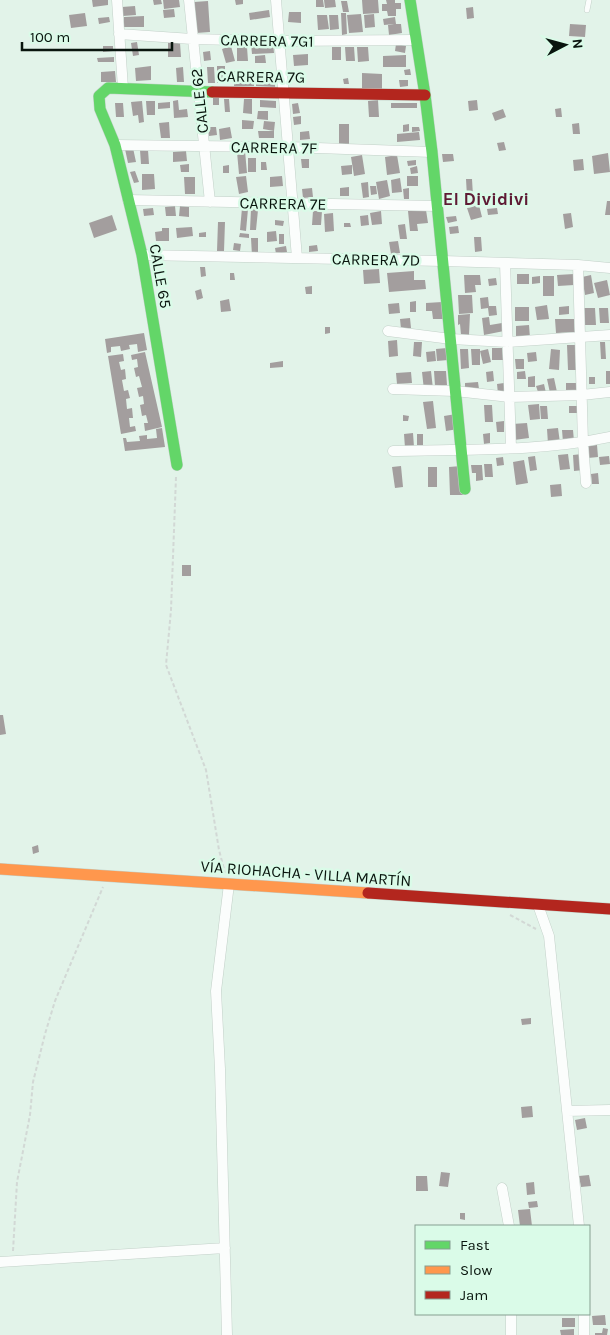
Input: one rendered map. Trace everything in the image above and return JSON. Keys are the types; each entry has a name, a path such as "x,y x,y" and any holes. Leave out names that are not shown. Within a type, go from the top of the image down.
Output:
{"street":[{"path":"117,0 122,88"},
{"name":"CALLE 62","path":"189,0 210,202"},
{"path":"276,0 297,258"},
{"path":"410,0 432,152 465,489"},
{"name":"CARRERA 7G1","path":"119,34 192,39 280,41 416,40"},
{"name":"CARRERA 7G","path":"99,96 108,88 198,92 425,95"},
{"name":"CALLE 65","path":"99,96 100,109 115,145 142,255 177,465"},
{"name":"CARRERA 7F","path":"115,145 288,147 432,152"},
{"name":"CARRERA 7E","path":"128,200 437,206"},
{"name":"CARRERA 7D","path":"142,255 442,260 610,268"},
{"path":"505,263 511,448"},
{"path":"578,265 583,443 586,483"},
{"path":"388,331 451,339 507,342 610,335"},
{"path":"393,389 455,391 510,397 582,395 610,392"},
{"path":"393,451 511,448 583,443 610,437"},
{"name":"VÍA RIOHACHA - VILLA MARTÍN","path":"0,868 610,910"},
{"path":"227,1335 220,1069 216,991 229,884"},
{"path":"538,905 549,936 579,1225"},
{"path":"567,1111 610,1110"},
{"path":"502,1188 509,1225"},
{"path":"0,1262 225,1248"},
{"path":"511,1315 511,1335"},
{"path":"584,1315 584,1335"}],"lane":[{"path":"587,10 589,0"}],"path":[{"path":"177,465 171,610 166,665 206,770 219,850 229,884"},
{"path":"13,1262 17,1182 30,1114 33,1082 55,1001 107,876"},
{"path":"508,914 549,936"}],"building":[{"path":"92,0 108,0 108,5 93,7"},
{"path":"153,0 161,0 162,4 154,5"},
{"path":"163,0 179,0 180,7 164,9"},
{"path":"235,0 243,0 243,4 236,5"},
{"path":"316,0 323,0 324,7 316,7"},
{"path":"324,0 335,0 336,7 325,8"},
{"path":"362,0 378,0 379,13 363,14"},
{"path":"386,0 395,0 395,3 401,3 401,9 396,9 396,16 388,16 387,11 382,11 382,4 387,4"},
{"path":"208,1 210,32 196,33 194,2"},
{"path":"341,1 347,1 349,12 343,12"},
{"path":"135,6 136,15 123,16 122,7"},
{"path":"473,7 474,18 467,19 466,8"},
{"path":"174,9 175,17 164,18 163,10"},
{"path":"269,10 270,17 250,20 249,13"},
{"path":"289,12 301,12 301,23 288,22"},
{"path":"85,13 87,26 71,28 69,15"},
{"path":"341,13 346,13 347,34 342,35"},
{"path":"361,14 363,32 349,33 347,15"},
{"path":"374,14 375,27 365,28 364,15"},
{"path":"317,15 327,15 329,29 318,30"},
{"path":"329,15 338,15 339,29 330,30"},
{"path":"144,16 144,27 124,27 124,17"},
{"path":"109,17 110,22 99,24 98,18"},
{"path":"395,17 396,24 401,24 402,33 389,35 388,25 394,24 384,25 383,19"},
{"path":"570,24 586,25 585,37 569,36"},
{"path":"168,39 174,39 174,43 180,43 181,57 168,57"},
{"path":"137,42 139,55 133,56 131,43"},
{"path":"273,42 274,53 252,54 251,44"},
{"path":"396,44 406,46 405,53 395,51"},
{"path":"103,46 113,46 113,51 103,52"},
{"path":"231,46 235,61 226,63 222,49"},
{"path":"237,47 247,47 248,61 237,61"},
{"path":"332,47 341,47 341,60 332,60"},
{"path":"345,47 354,47 355,61 346,61"},
{"path":"357,47 368,47 369,61 358,62"},
{"path":"210,51 211,60 204,61 203,52"},
{"path":"308,54 308,65 294,66 293,55"},
{"path":"265,55 266,63 255,63 255,56"},
{"path":"406,55 406,67 383,67 383,56"},
{"path":"114,57 114,62 98,62 97,58"},
{"path":"151,66 151,80 136,81 135,68"},
{"path":"217,66 225,66 225,83 217,83"},
{"path":"183,67 184,82 177,82 176,68"},
{"path":"207,67 214,67 215,83 208,83"},
{"path":"410,69 411,75 405,75 404,70"},
{"path":"115,71 116,82 101,82 101,72"},
{"path":"234,71 254,71 254,86 234,86"},
{"path":"362,73 382,74 382,89 362,88"},
{"path":"256,75 275,76 275,87 256,86"},
{"path":"295,75 305,76 305,82 295,82"},
{"path":"348,78 349,84 344,84 343,79"},
{"path":"399,80 408,80 408,86 400,87"},
{"path":"213,98 219,98 219,105 213,105"},
{"path":"224,99 229,99 230,112 225,112"},
{"path":"244,99 252,99 252,114 243,113"},
{"path":"178,100 179,110 187,109 188,117 174,118 173,101"},
{"path":"260,100 276,101 276,108 260,107"},
{"path":"378,100 379,117 369,117 368,101"},
{"path":"477,100 478,110 469,111 468,101"},
{"path":"142,101 144,122 139,123 138,115 133,116 131,102"},
{"path":"146,101 155,101 155,115 147,115"},
{"path":"170,102 170,108 158,109 158,103"},
{"path":"115,103 123,103 124,117 116,117"},
{"path":"298,103 300,113 293,114 292,104"},
{"path":"391,103 417,103 417,108 391,108"},
{"path":"561,108 562,117 556,117 555,109"},
{"path":"503,109 506,117 495,121 492,113"},
{"path":"258,111 268,111 268,120 257,119"},
{"path":"301,116 301,124 294,125 293,117"},
{"path":"242,120 254,121 253,129 242,129"},
{"path":"264,121 275,122 274,131 263,129"},
{"path":"169,122 170,138 161,138 159,123"},
{"path":"579,123 580,134 573,134 572,124"},
{"path":"339,124 349,124 349,145 339,146"},
{"path":"409,124 409,131 403,132 403,125"},
{"path":"208,127 216,127 217,135 209,136"},
{"path":"230,127 232,138 220,140 219,129"},
{"path":"412,127 419,127 420,131 412,132"},
{"path":"258,131 274,131 274,138 259,138"},
{"path":"309,131 310,139 300,140 300,132"},
{"path":"419,132 420,140 397,142 397,134"},
{"path":"504,142 506,150 499,151 497,143"},
{"path":"133,148 136,162 128,163 125,149"},
{"path":"140,150 148,150 149,164 141,164"},
{"path":"186,151 187,161 173,162 173,152"},
{"path":"245,151 247,173 239,174 237,152"},
{"path":"608,153 610,172 594,174 592,156"},
{"path":"442,154 453,154 454,161 443,162"},
{"path":"362,155 365,174 354,176 351,157"},
{"path":"397,155 400,173 387,175 385,157"},
{"path":"248,158 256,158 256,172 248,172"},
{"path":"301,159 309,159 309,168 302,168"},
{"path":"583,159 584,170 574,171 573,160"},
{"path":"416,160 416,165 408,166 407,161"},
{"path":"261,162 266,162 267,170 261,170"},
{"path":"189,164 189,172 181,172 180,165"},
{"path":"229,165 229,173 223,173 223,166"},
{"path":"352,165 352,174 342,175 341,166"},
{"path":"417,166 418,173 411,174 410,168"},
{"path":"135,171 139,182 134,183 130,172"},
{"path":"142,174 154,174 155,189 142,190"},
{"path":"246,176 248,192 239,194 236,177"},
{"path":"282,176 283,186 270,187 270,177"},
{"path":"407,176 418,176 418,186 407,186"},
{"path":"184,177 195,177 195,194 185,194"},
{"path":"400,178 402,192 392,193 391,180"},
{"path":"466,179 472,179 473,196 467,197"},
{"path":"387,180 390,196 379,199 376,182"},
{"path":"368,182 369,197 363,198 361,183"},
{"path":"370,186 376,186 377,194 371,195"},
{"path":"349,187 349,196 340,196 340,188"},
{"path":"312,188 313,197 303,198 302,189"},
{"path":"409,188 409,199 404,199 403,189"},
{"path":"607,201 610,201 610,215 605,215"},
{"path":"479,205 482,217 471,220 467,208"},
{"path":"175,206 176,216 166,216 165,207"},
{"path":"180,206 189,207 189,217 179,216"},
{"path":"153,208 154,215 144,216 143,209"},
{"path":"242,208 248,209 246,231 240,230"},
{"path":"497,208 498,214 488,215 487,209"},
{"path":"251,209 258,210 256,230 250,230"},
{"path":"426,210 428,223 417,224 418,231 410,231 408,211"},
{"path":"313,211 322,211 321,225 312,225"},
{"path":"381,211 382,224 372,225 370,213"},
{"path":"333,213 334,231 325,232 324,214"},
{"path":"571,213 573,227 565,229 563,214"},
{"path":"112,215 117,230 94,238 89,223"},
{"path":"368,215 369,225 361,226 360,216"},
{"path":"456,216 457,221 448,223 446,217"},
{"path":"275,220 284,221 283,226 275,225"},
{"path":"218,222 225,222 224,251 217,251"},
{"path":"344,223 350,223 351,227 344,227"},
{"path":"405,224 407,239 400,239 398,225"},
{"path":"458,226 459,233 450,234 449,227"},
{"path":"192,227 193,236 177,238 176,228"},
{"path":"162,228 169,228 169,241 156,241 155,232 162,231"},
{"path":"276,231 277,241 267,242 267,232"},
{"path":"206,232 206,237 199,237 199,233"},
{"path":"240,233 249,234 249,238 239,237"},
{"path":"279,234 284,234 284,244 279,244"},
{"path":"474,237 481,237 482,251 475,252"},
{"path":"251,238 258,238 258,255 252,256"},
{"path":"398,241 400,253 391,254 389,242"},
{"path":"234,243 241,244 240,251 233,250"},
{"path":"317,245 318,251 309,252 309,246"},
{"path":"286,246 287,252 276,254 275,248"},
{"path":"200,267 205,267 206,276 201,277"},
{"path":"379,269 380,283 364,284 363,270"},
{"path":"414,271 414,280 425,280 426,289 389,292 387,273"},
{"path":"230,273 234,273 235,280 230,280"},
{"path":"517,274 529,274 529,284 517,284"},
{"path":"574,274 574,285 558,286 557,275"},
{"path":"464,275 480,275 481,285 475,285 476,292 465,293"},
{"path":"591,275 594,293 585,295 582,277"},
{"path":"540,276 540,283 532,284 532,277"},
{"path":"543,276 554,276 554,296 543,296"},
{"path":"496,278 497,285 489,286 488,279"},
{"path":"607,280 610,295 598,298 594,283"},
{"path":"312,286 312,294 306,294 305,287"},
{"path":"201,289 203,298 197,300 195,291"},
{"path":"458,295 472,295 473,313 459,314"},
{"path":"488,297 489,306 496,306 497,315 489,316 488,308 481,309 480,298"},
{"path":"229,299 231,311 221,312 220,301"},
{"path":"416,301 416,312 410,312 410,302"},
{"path":"442,302 443,319 433,319 432,311 426,311 426,303"},
{"path":"399,303 400,313 389,314 388,304"},
{"path":"547,305 549,319 537,320 535,307"},
{"path":"569,306 569,314 559,315 559,307"},
{"path":"515,307 529,307 529,321 515,321"},
{"path":"584,308 595,308 596,325 584,325"},
{"path":"599,308 608,308 609,323 600,323"},
{"path":"470,314 469,335 461,335 458,315"},
{"path":"489,317 490,325 502,323 504,331 484,335 482,318"},
{"path":"410,318 411,328 401,329 400,319"},
{"path":"555,319 574,319 575,332 556,333"},
{"path":"529,325 530,338 516,339 516,326"},
{"path":"325,327 330,327 330,333 325,334"},
{"path":"144,333 147,350 138,352 137,344 129,345 130,349 121,351 120,346 111,347 111,352 107,353 105,339"},
{"path":"397,340 398,356 389,357 388,341"},
{"path":"414,342 422,342 421,357 413,356"},
{"path":"600,342 605,342 606,359 601,359"},
{"path":"567,345 578,345 579,370 568,370"},
{"path":"447,348 448,360 437,361 436,349"},
{"path":"492,348 502,348 503,360 492,360"},
{"path":"460,349 468,349 469,368 461,369"},
{"path":"471,349 480,349 480,365 472,365"},
{"path":"488,349 491,362 483,364 480,351"},
{"path":"551,349 560,350 559,370 549,369"},
{"path":"435,351 436,361 427,362 426,352"},
{"path":"145,352 162,427 145,431 144,423 148,423 146,415 142,416 140,405 144,404 143,396 139,397 137,388 142,387 139,376 136,377 134,368 138,367 137,359 132,360 131,355"},
{"path":"536,352 537,361 528,362 527,353"},
{"path":"123,354 124,361 119,362 121,370 125,369 126,379 122,380 124,391 128,390 130,398 126,399 127,409 132,408 133,418 129,418 130,427 135,426 136,431 121,434 108,356"},
{"path":"515,359 524,359 524,369 516,369"},
{"path":"283,361 283,367 270,368 270,363"},
{"path":"431,371 433,389 424,390 422,372"},
{"path":"434,371 446,371 447,385 435,386"},
{"path":"493,371 494,381 487,382 486,372"},
{"path":"525,371 526,379 517,379 517,372"},
{"path":"606,371 610,371 610,384 606,384"},
{"path":"411,372 412,383 397,384 396,373"},
{"path":"535,376 535,387 528,387 528,377"},
{"path":"589,377 595,377 595,384 589,384"},
{"path":"554,378 557,392 550,393 547,379"},
{"path":"478,382 479,389 465,390 465,383"},
{"path":"504,383 506,393 498,394 497,384"},
{"path":"566,383 576,383 577,394 566,394"},
{"path":"544,384 546,393 539,395 536,386"},
{"path":"433,401 436,428 427,429 423,402"},
{"path":"539,404 540,419 530,420 528,405"},
{"path":"484,405 492,405 493,422 485,422"},
{"path":"540,406 547,406 548,419 541,419"},
{"path":"569,406 577,406 577,413 569,413"},
{"path":"456,414 458,429 446,431 444,416"},
{"path":"403,415 409,416 408,421 403,421"},
{"path":"504,421 504,432 497,432 496,422"},
{"path":"527,423 529,438 514,440 512,424"},
{"path":"162,428 165,447 125,451 123,438 126,438 127,442 140,441 139,436 147,435 147,439 157,438 156,429"},
{"path":"558,428 560,443 548,444 547,429"},
{"path":"562,430 573,430 574,441 563,442"},
{"path":"413,433 414,447 405,448 404,434"},
{"path":"490,433 490,443 484,444 483,434"},
{"path":"417,434 423,434 423,446 417,445"},
{"path":"597,445 598,457 588,458 588,446"},
{"path":"568,454 570,469 560,470 558,455"},
{"path":"582,454 584,470 574,471 573,455"},
{"path":"535,456 537,470 530,471 528,457"},
{"path":"609,456 610,464 600,465 599,457"},
{"path":"503,457 504,465 497,466 496,458"},
{"path":"524,460 528,483 516,485 513,462"},
{"path":"484,464 492,464 493,477 485,477"},
{"path":"471,465 482,465 483,480 476,481 476,473 472,473"},
{"path":"401,466 403,487 395,488 392,467"},
{"path":"461,466 463,495 450,495 449,467"},
{"path":"428,467 437,467 437,487 428,487"},
{"path":"598,473 599,484 592,484 591,474"},
{"path":"561,484 562,496 551,497 550,485"},
{"path":"182,565 191,565 191,576 182,576"},
{"path":"0,715 3,715 6,734 0,735"},
{"path":"38,845 39,852 33,854 32,847"},
{"path":"531,1018 531,1024 522,1025 521,1019"},
{"path":"532,1106 533,1117 522,1118 521,1107"},
{"path":"585,1118 587,1128 577,1130 575,1120"},
{"path":"441,1172 450,1173 448,1187 439,1186"},
{"path":"589,1175 591,1186 581,1187 579,1176"},
{"path":"416,1176 427,1176 428,1191 416,1191"},
{"path":"534,1182 535,1194 527,1195 526,1183"},
{"path":"537,1201 538,1207 529,1208 528,1202"},
{"path":"530,1209 532,1225 520,1225 518,1210"},
{"path":"460,1213 465,1213 465,1220 460,1219"},
{"path":"605,1315 606,1325 593,1325 592,1316"},
{"path":"562,1318 575,1318 575,1327 562,1327"},
{"path":"603,1328 608,1329 607,1335 595,1335 595,1333 602,1333"},
{"path":"574,1329 574,1335 561,1335 560,1330"}],"traffic: fast":[{"path":"410,0 432,152 465,489"},
{"path":"177,465 142,255 115,145 100,109 99,96 108,88 212,92"}],"traffic: slow":[{"path":"0,869 368,893"}],"traffic: jam":[{"path":"212,92 425,95"},
{"path":"368,893 610,909"}],"district":[{"name":"El Dividivi","path":"486,199"}]}
